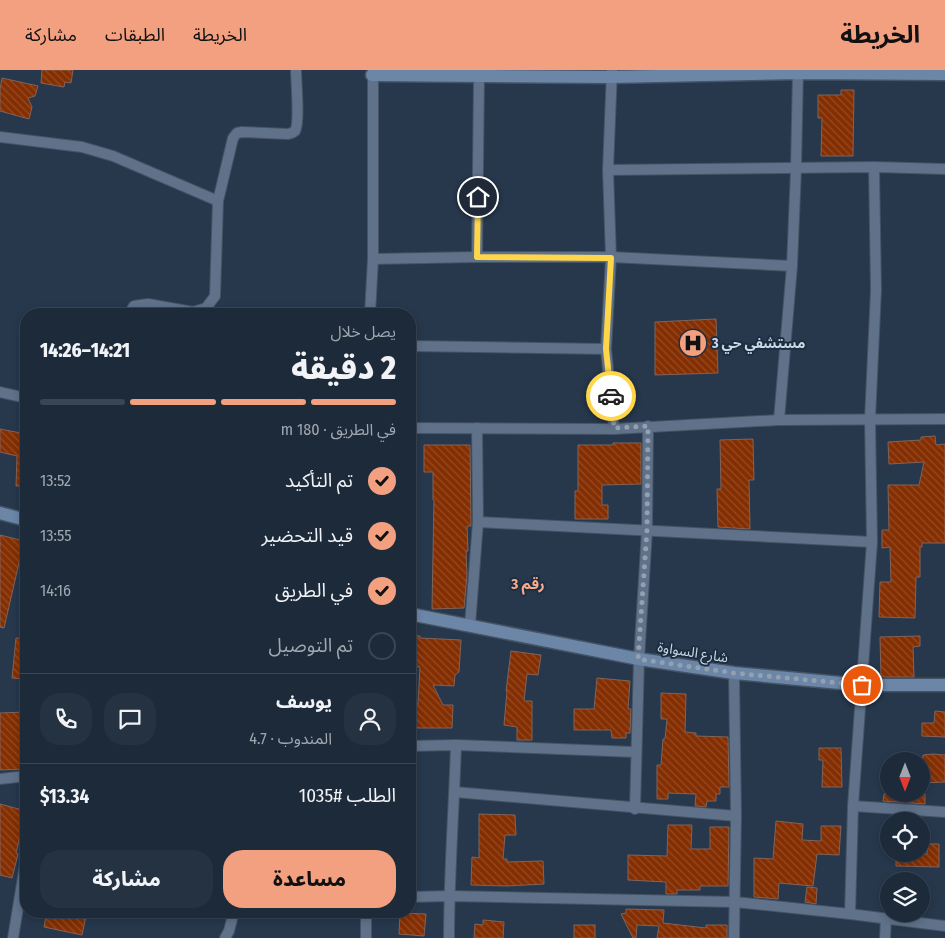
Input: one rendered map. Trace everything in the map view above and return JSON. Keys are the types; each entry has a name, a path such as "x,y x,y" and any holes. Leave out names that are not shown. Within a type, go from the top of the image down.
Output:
{"street":[{"path":"206,308 215,296 218,201 233,138 237,133 242,132 288,134 295,130 297,113 296,70"},
{"path":"370,308 373,259 372,72 479,77 798,72 945,74"},
{"path":"779,420 792,266 798,72"},
{"path":"611,74 608,170 611,258 606,349 614,428"},
{"path":"477,257 479,77"},
{"path":"0,138 82,147 113,156 218,201"},
{"path":"608,170 874,167 945,169"},
{"path":"850,914 853,806 872,542 870,419 876,290 874,167"},
{"path":"373,259 477,257 611,258 792,266"},
{"path":"133,308 134,306 148,304 170,308"},
{"path":"416,346 606,349"},
{"path":"0,392 20,397"},
{"path":"416,428 614,428 779,420 945,419"},
{"path":"634,809 638,659 647,530 648,426"},
{"path":"470,626 478,522 477,428"},
{"path":"0,513 20,518"},
{"path":"478,522 872,542"},
{"name":"شارع السواوة","path":"416,615 638,659 734,673 862,685 945,685"},
{"path":"734,673 736,816 734,938"},
{"path":"416,746 456,745 635,752"},
{"path":"449,938 449,896 456,745"},
{"path":"0,779 20,777"},
{"path":"455,792 634,809 736,816"},
{"path":"853,806 945,812"},
{"path":"12,938 20,893"},
{"path":"416,897 735,902 880,917"},
{"path":"225,938 232,918"},
{"path":"366,918 366,938"},
{"path":"885,938 886,922"},
{"path":"916,922 945,926"}],"building":[{"path":"42,70 73,70 71,83 65,82 64,87 41,83"},
{"path":"2,78 38,86 35,96 28,98 32,107 29,119 0,111"},
{"path":"841,90 854,90 853,156 821,156 822,118 818,118 818,95 841,95"},
{"path":"716,319 718,373 655,375 655,322"},
{"path":"0,429 20,433 20,486 16,486 17,456 0,452"},
{"path":"935,436 936,445 945,444 945,543 922,543 922,547 920,547 920,577 916,577 915,618 879,617 880,582 891,582 890,547 882,548 882,530 889,530 888,485 919,485 924,462 889,464 888,442 921,440 921,437"},
{"path":"753,439 754,480 749,480 750,529 718,527 717,489 721,489 720,440"},
{"path":"613,443 641,443 641,484 602,485 602,505 608,505 608,519 575,519 575,491 578,491 578,445 613,445"},
{"path":"424,445 470,445 471,526 467,526 468,551 466,551 467,575 464,608 432,609 433,472 424,472"},
{"path":"0,535 20,540 20,558 4,628 0,627"},
{"path":"416,636 420,636 420,638 461,640 459,672 455,675 454,686 433,685 443,705 453,705 452,728 416,728 416,704 418,704 420,667 416,667"},
{"path":"920,636 920,646 913,647 914,677 881,677 880,637"},
{"path":"16,638 20,638 20,679 12,678"},
{"path":"511,651 541,655 538,675 527,674 524,701 532,701 532,740 517,740 517,727 504,725"},
{"path":"597,678 630,681 628,709 631,709 630,733 626,733 626,738 612,738 611,730 574,730 574,709 594,709"},
{"path":"661,693 686,694 685,732 696,733 696,736 728,737 729,787 720,787 720,794 716,794 716,801 707,801 706,807 695,806 696,794 668,793 668,799 657,799 657,765 661,765 667,719 661,719"},
{"path":"935,711 945,712 945,737 922,736 922,723 934,723"},
{"path":"20,712 20,769 0,770 0,713"},
{"path":"819,748 841,748 842,787 822,787 823,760 819,760"},
{"path":"930,754 945,755 945,782 930,783"},
{"path":"897,802 925,802 925,804"},
{"path":"0,804 20,809 20,836 12,878 0,875"},
{"path":"479,814 515,815 516,835 505,835 503,859 507,859 507,862 543,861 544,884 471,885 472,857 479,858"},
{"path":"776,821 803,824 802,840 821,841 821,826 841,826 839,855 817,854 813,886 779,883 778,899 754,897 754,858 773,859"},
{"path":"668,825 692,825 691,849 710,849 710,827 729,827 728,886 700,886 700,890 677,890 677,894 666,894 666,882 628,880 628,855 667,856"},
{"path":"930,844 939,844 939,867 896,866 896,862 930,862"},
{"path":"807,887 817,888 816,904 805,902"},
{"path":"626,909 664,910 663,923 706,928 706,925 727,925 727,938 657,938 659,926 637,925 636,938 633,938 621,914 626,913"},
{"path":"416,914 426,914 424,936 399,934 400,918 416,918"},
{"path":"46,918 86,918 82,935 44,927"},
{"path":"483,920 504,922 503,938 474,938 475,924 483,925"},
{"path":"574,925 595,925 595,938 574,938"}],"way so far":[{"path":"611,396 614,428 648,426 647,530 638,659 734,673 862,685"}],"place":[{"name":"مستشفي حي 3","path":"693,343"}],"district":[{"name":"رقم 3","path":"528,584"}],"route":[{"path":"478,197 477,257 611,258 606,349 611,396"}]}
